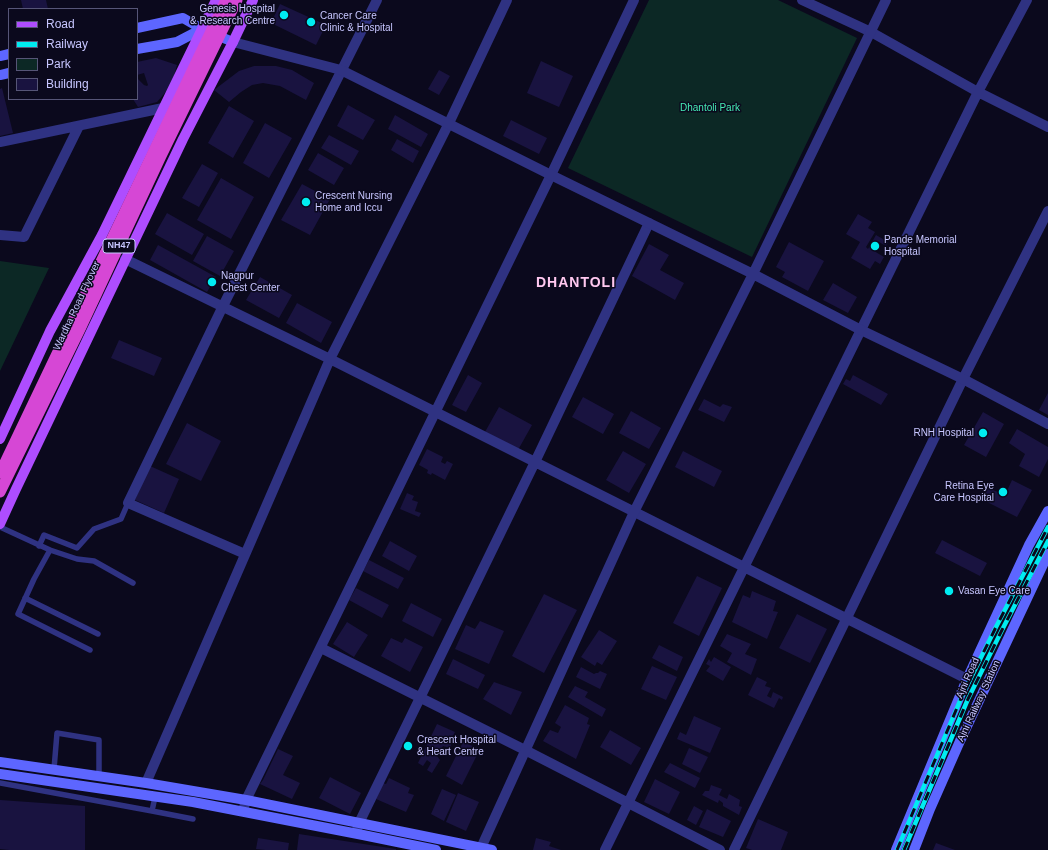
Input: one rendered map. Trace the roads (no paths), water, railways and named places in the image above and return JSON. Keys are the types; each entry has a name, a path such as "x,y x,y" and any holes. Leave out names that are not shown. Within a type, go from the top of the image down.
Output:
{"highway":[{"name":"Wardha Road Flyover","path":"0,473 226,0"},
{"name":"Wardha Road Flyover","path":"0,492 80,329 157,164 237,0"}],"main road":[{"path":"0,439 50,331 102,235 216,0"},
{"path":"0,525 125,259 253,0"},
{"path":"138,28 183,18 202,29 233,42"},
{"path":"138,49 177,42 202,29"},
{"name":"Ajni Road","path":"896,850 967,679 1029,545 1048,511"},
{"name":"Ajni Railway Station","path":"914,850 930,808 960,741 1048,554"},
{"path":"0,762 146,783 246,800 358,828 436,850"},
{"path":"0,774 193,802 243,812 358,828 492,850"}],"street":[{"path":"245,554 128,503 223,306 377,0"},
{"path":"146,783 330,359 449,123 507,0"},
{"path":"243,812 246,800 551,175 634,0"},
{"path":"802,0 871,32 978,92 1048,127"},
{"path":"480,849 634,512 754,274 886,0"},
{"path":"605,850 978,92 1027,0"},
{"path":"233,42 341,70 754,274 861,330 963,379 1048,424"},
{"path":"0,142 163,108"},
{"path":"0,234 24,237 79,126"},
{"path":"734,850 963,379 1048,211"},
{"path":"358,828 649,223"},
{"path":"125,259 330,359 967,679"},
{"path":"321,648 720,850"}],"lane":[{"path":"39,546 44,535 77,548 94,529 121,519 128,503"},
{"path":"0,525 39,546 77,559 94,561 133,583"},
{"path":"50,550 34,578 18,614 90,650"},
{"path":"25,598 98,634"},
{"path":"54,769 57,733 99,740 99,776"},
{"path":"0,784 193,819"},
{"path":"152,812 156,797"}],"railway":[{"path":"897,850 962,696 1048,527"},
{"path":"904,850 968,699 1048,541"}],"place":[{"name":"Genesis Hospital & Research Centre","path":"284,15"},
{"name":"Cancer Care Clinic & Hospital","path":"311,22"},
{"name":"Crescent Nursing Home and Iccu","path":"306,202"},
{"name":"Pande Memorial Hospital","path":"875,246"},
{"name":"Nagpur Chest Center","path":"212,282"},
{"name":"RNH Hospital","path":"983,433"},
{"name":"Retina Eye Care Hospital","path":"1003,492"},
{"name":"Vasan Eye Care","path":"949,591"},
{"name":"Crescent Hospital & Heart Centre","path":"408,746"}],"district":[{"name":"DHANTOLI","path":"576,283"}],"park label":[{"name":"Dhantoli Park","path":"710,108"}]}
